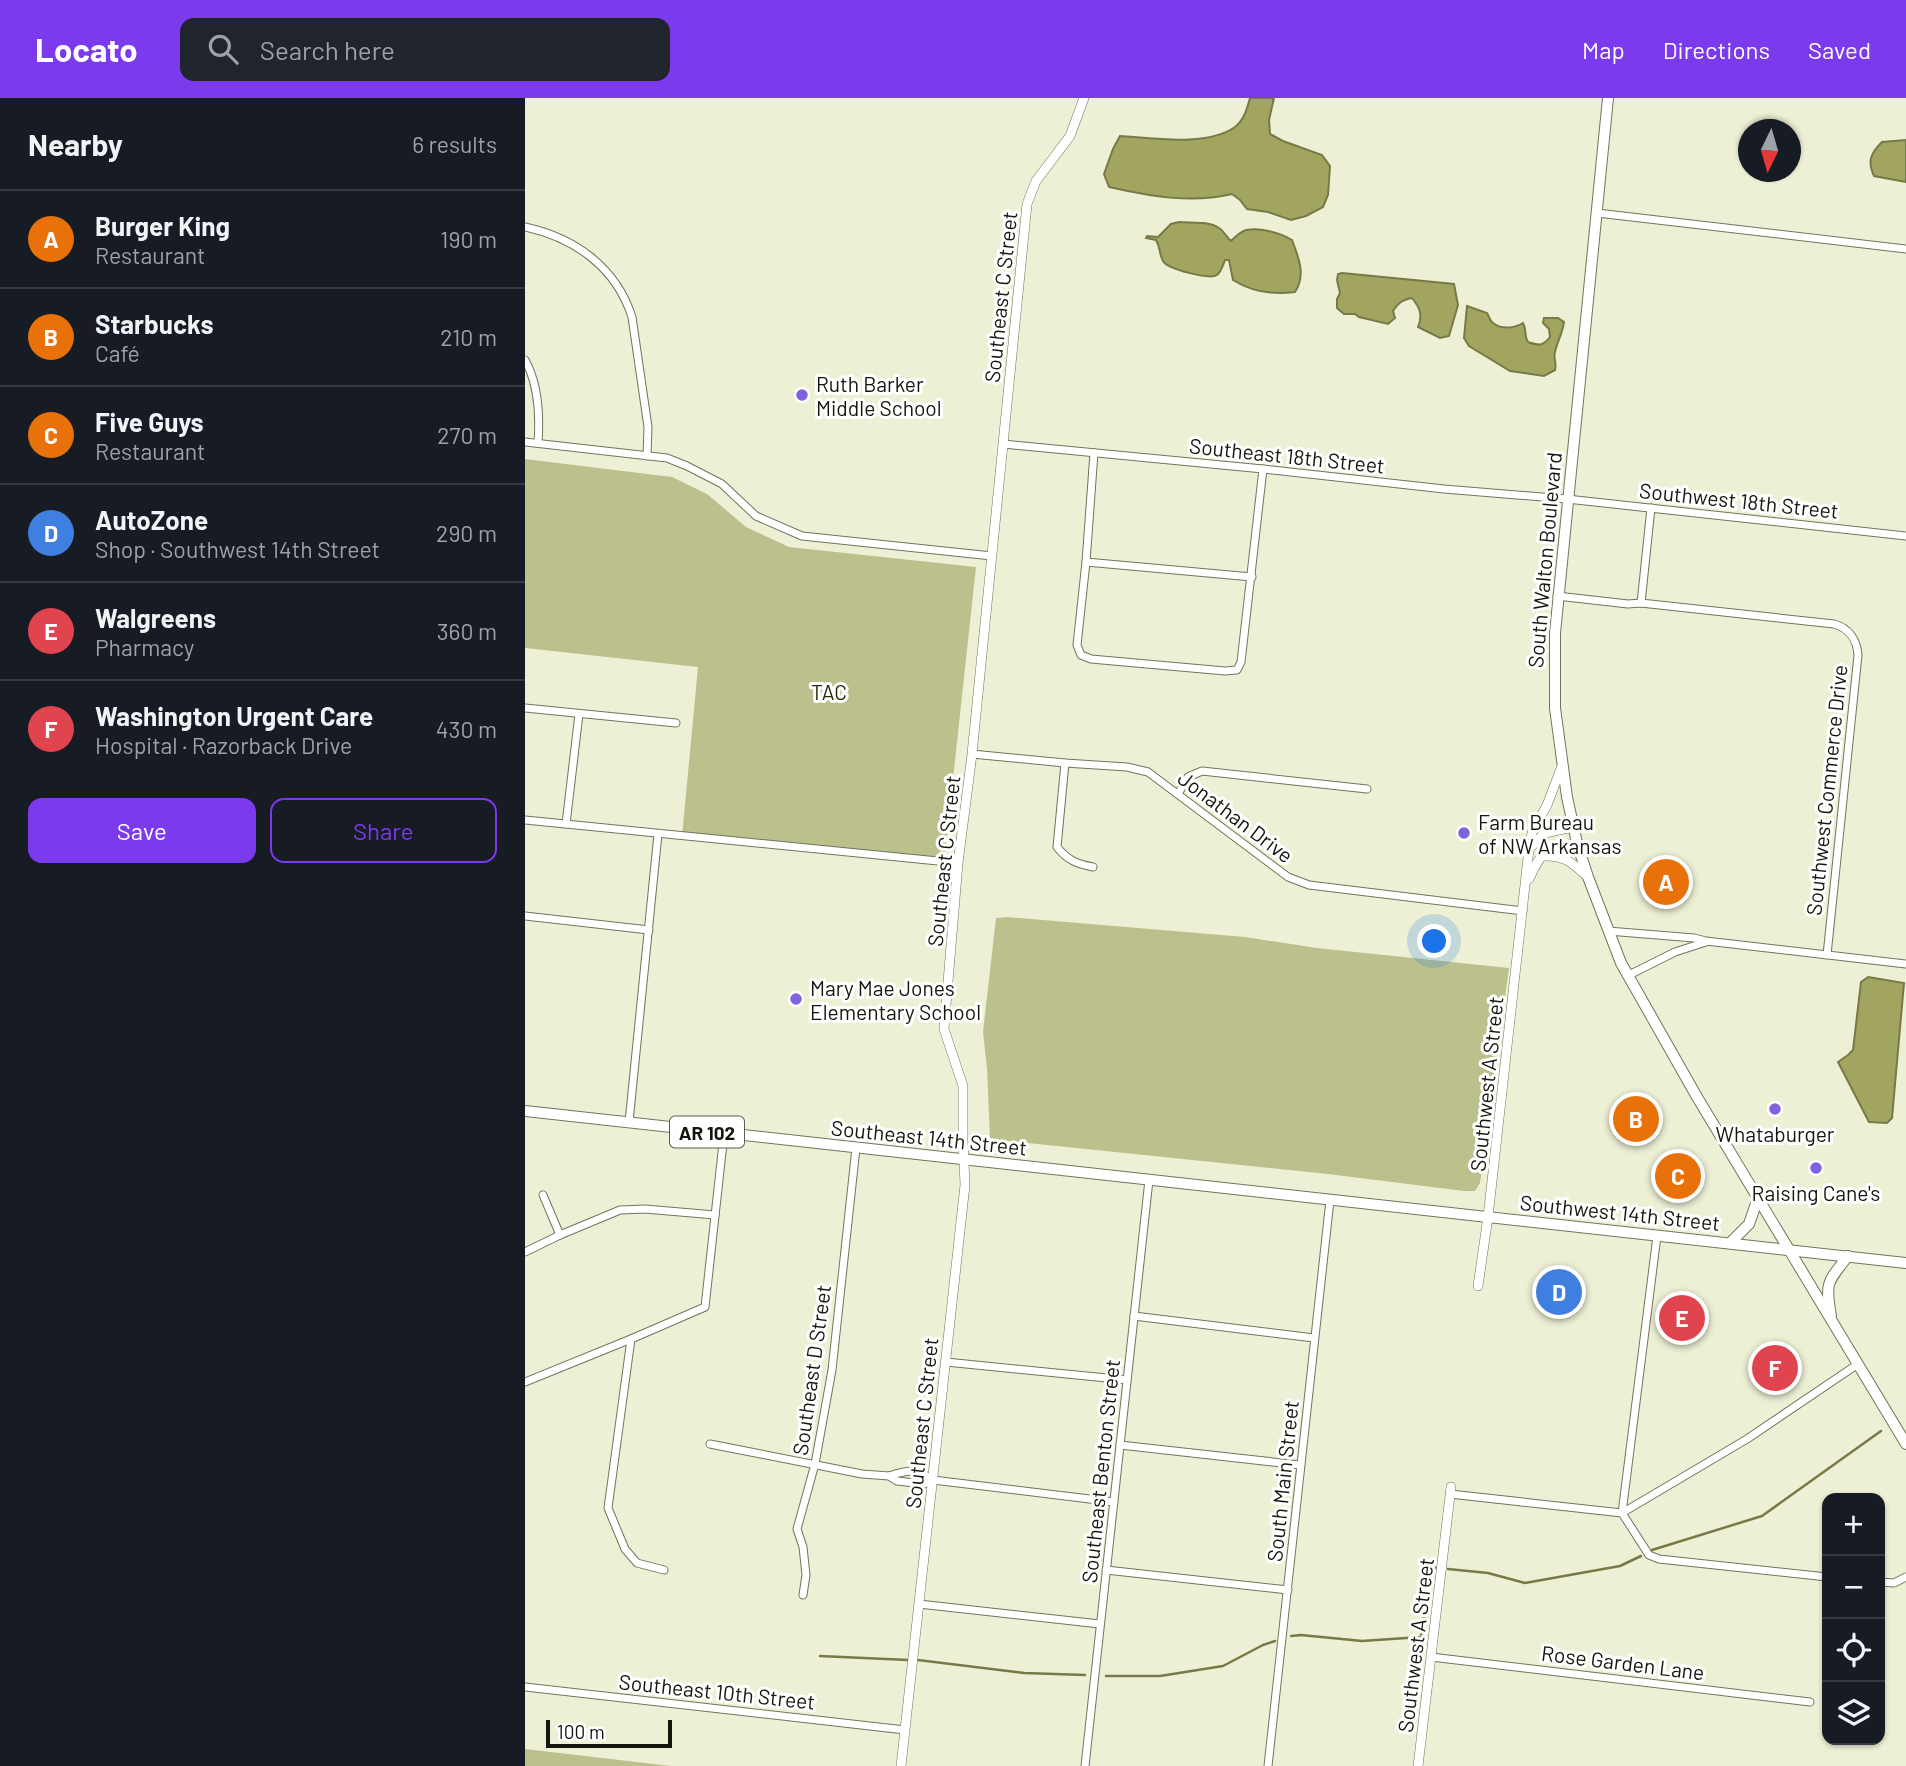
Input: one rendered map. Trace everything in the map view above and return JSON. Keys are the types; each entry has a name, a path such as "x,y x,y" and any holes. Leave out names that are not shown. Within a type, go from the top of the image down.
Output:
{"main road":[{"name":"South Walton Boulevard","path":"1608,98 1557,596 1555,708 1573,827 1607,931 1627,976 1906,1444"},
{"name":"Southeast 14th Street","path":"525,1111 1330,1200"},
{"path":"1730,1243 1749,1224 1758,1198"},
{"name":"Southwest 14th Street","path":"1330,1200 1906,1263"},
{"path":"1832,1322 1828,1284 1847,1256"}],"street":[{"name":"Southeast C Street","path":"901,1766 965,1185 963,1086 944,1029 958,863 972,754 1027,204 1035,181 1070,136 1084,98"},
{"path":"1597,213 1906,248"},
{"path":"525,227 563,238 610,275 623,294 632,317 648,427 647,456"},
{"path":"525,360 533,373 540,414 538,443"},
{"path":"525,442 667,458 722,484 756,516 802,536 992,556"},
{"name":"Southeast 18th Street","path":"1003,444 1567,499"},
{"path":"1094,453 1077,645 1081,655 1091,659 1237,670 1241,662 1252,577 1263,469"},
{"name":"Southwest 18th Street","path":"1567,499 1906,536"},
{"path":"1641,603 1651,508"},
{"path":"1086,562 1252,577"},
{"name":"Southwest Commerce Drive","path":"1557,596 1834,624 1847,630 1855,640 1858,655 1827,955"},
{"path":"525,708 676,723"},
{"path":"566,824 579,714"},
{"name":"Jonathan Drive","path":"972,754 1127,767 1148,772 1289,877 1309,885 1523,911"},
{"path":"1065,763 1057,847 1066,858 1093,867"},
{"name":"Southwest A Street","path":"1478,1286 1529,849 1532,833 1562,766"},
{"path":"1178,794 1188,777 1202,771 1367,789"},
{"path":"525,820 958,863"},
{"path":"1529,849 1545,833 1573,827"},
{"path":"629,1122 658,834"},
{"path":"1542,856 1549,849 1577,843"},
{"path":"1542,856 1558,855 1588,877"},
{"name":"Southwest A Street","path":"1525,887 1542,856"},
{"path":"525,916 649,930"},
{"path":"1607,931 1694,938 1706,942 1906,964"},
{"path":"1627,976 1665,957 1706,942"},
{"path":"525,1382 705,1307 725,1134"},
{"name":"Southeast D Street","path":"803,1595 806,1575 803,1547 797,1529 815,1464 832,1370 856,1148"},
{"name":"Southeast Benton Street","path":"1085,1766 1149,1180"},
{"path":"543,1195 560,1234"},
{"name":"South Main Street","path":"1268,1766 1330,1200"},
{"path":"525,1252 560,1234 620,1210 645,1209 715,1215"},
{"path":"1657,1236 1622,1513 1649,1555 1659,1559 1822,1576"},
{"path":"1134,1316 1314,1338"},
{"path":"631,1339 608,1508 625,1549 637,1563 664,1570"},
{"path":"946,1362 1127,1380"},
{"path":"1451,1491 1622,1513 1747,1439 1858,1364"},
{"path":"710,1444 862,1474 889,1476 897,1481 924,1484 933,1480 1114,1502"},
{"path":"1120,1445 1300,1465"},
{"name":"Southwest A Street","path":"1418,1766 1451,1491"},
{"path":"1106,1570 1288,1590"},
{"path":"1885,1582 1894,1583 1906,1577"},
{"path":"919,1604 1100,1624"},
{"name":"Rose Garden Lane","path":"1431,1657 1810,1702"},
{"name":"Southeast 10th Street","path":"525,1687 905,1730"}],"green space":[{"name":"TAC","path":"525,459 672,477 707,494 746,527 789,547 976,567 944,862 682,836 698,667 525,648"},
{"path":"996,918 1245,937 1317,948 1509,968 1480,1183 1475,1191 1464,1191 990,1139 983,1032"},
{"path":"525,1749 671,1766 525,1766"}],"shaded area":[{"path":"1250,98 1274,98 1269,120 1270,134 1322,155 1330,166 1328,195 1323,207 1291,220 1268,212 1247,209 1232,194 1185,199 1109,187 1104,174 1120,136 1179,140 1210,137 1235,127 1241,121"},
{"path":"1906,140 1906,182 1874,176 1871,162 1878,146 1882,142"},
{"path":"1179,222 1215,226 1231,241 1242,232 1252,229 1270,231 1292,240 1301,273 1295,292 1263,292 1240,284 1233,280 1229,260 1225,260 1220,272 1213,276 1189,273 1166,264 1156,240 1146,238 1158,237 1171,224"},
{"path":"1338,274 1454,284 1458,305 1449,336 1440,338 1418,327 1420,312 1412,298 1397,306 1393,311 1395,318 1388,324 1355,314 1344,314 1337,308 1340,293 1337,280"},
{"path":"1467,306 1487,313 1492,322 1500,327 1523,323 1528,342 1535,344 1543,344 1550,337 1549,329 1543,323 1544,318 1558,318 1564,322 1555,354 1555,370 1544,376 1510,371 1469,346 1464,338"},
{"path":"1868,977 1904,983 1892,1118 1887,1123 1869,1122 1838,1062 1853,1050 1861,982"}],"waterway":[{"path":"1652,1550 1762,1516 1881,1431"},
{"path":"1448,1569 1488,1573 1525,1583 1620,1566 1641,1556"},
{"path":"1429,1578 1430,1568 1436,1568"},
{"path":"1291,1636 1362,1641 1421,1637 1427,1598"},
{"path":"1106,1676 1160,1676 1223,1666 1275,1641"},
{"path":"820,1656 908,1660"},
{"path":"918,1660 1024,1673 1085,1675"}],"place":[{"name":"Ruth Barker Middle School","path":"802,395"},
{"name":"Farm Bureau of NW Arkansas","path":"1464,833"},
{"name":"Burger King","path":"1666,882"},
{"name":"Mary Mae Jones Elementary School","path":"796,999"},
{"name":"Whataburger","path":"1775,1109"},
{"name":"Starbucks","path":"1636,1119"},
{"name":"Raising Cane's","path":"1816,1168"},
{"name":"Five Guys","path":"1678,1176"},
{"name":"AutoZone","path":"1559,1292"},
{"name":"Walgreens","path":"1682,1318"},
{"name":"Washington Urgent Care","path":"1775,1368"}]}
